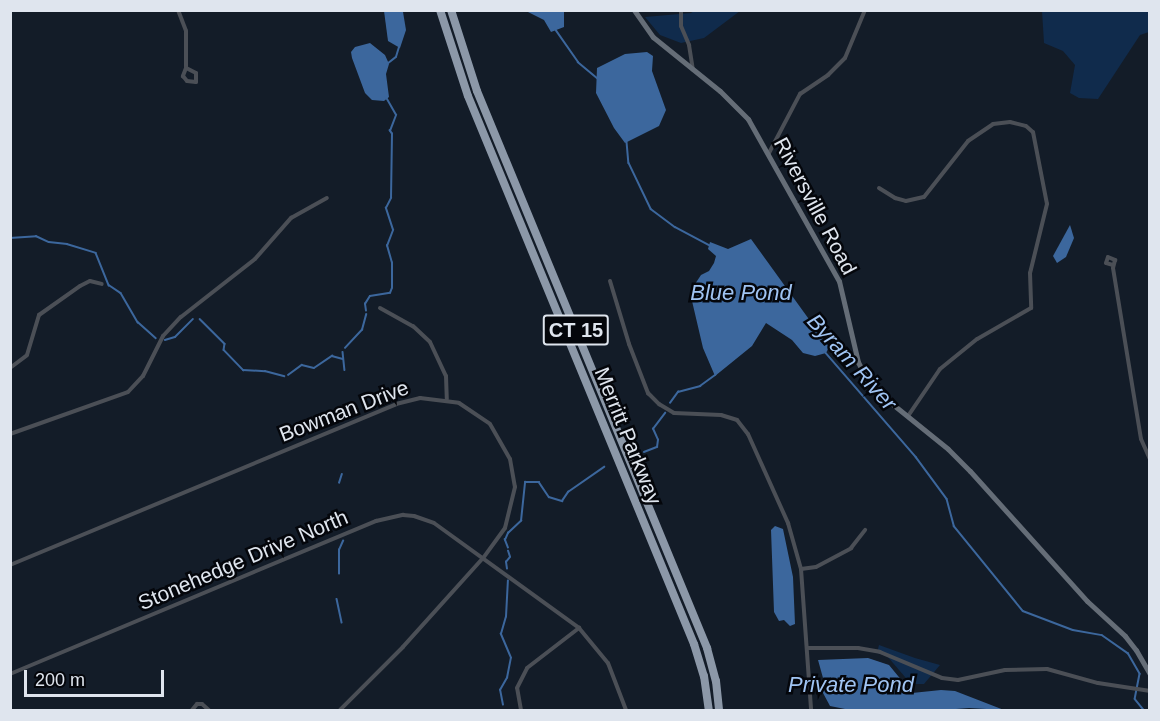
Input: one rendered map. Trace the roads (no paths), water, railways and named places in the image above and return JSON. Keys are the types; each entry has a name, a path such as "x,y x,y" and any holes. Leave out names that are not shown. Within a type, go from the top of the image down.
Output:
{"highway":[{"name":"Merritt Parkway","path":"440,10 465,88 694,644 704,676 709,711"},
{"name":"Merritt Parkway","path":"451,10 480,99 707,648 716,681 719,711"}],"street":[{"path":"178,10 186,31 186,68"},
{"name":"Riversville Road","path":"634,10 653,37 734,104 748,119 839,281 863,376 879,395 908,416 970,471 1087,601 1125,636 1136,650 1149,674"},
{"path":"681,10 681,26 689,45 693,71"},
{"path":"769,153 800,94 828,75 845,58 865,10"},
{"path":"879,188 895,198 906,201 924,197 968,141 980,130 993,124 1010,122 1026,126 1033,132 1037,142 1047,204 1030,273 1031,308 977,339 940,369 908,416"},
{"path":"10,434 128,392 143,376 163,336 181,317 255,259 291,218 327,198"},
{"path":"1113,265 1141,439 1149,459"},
{"path":"10,368 27,355 39,315 90,281 102,284"},
{"path":"610,281 626,335 648,393 659,404 674,412 721,415 737,420 748,434 788,522 801,569 811,711"},
{"path":"380,308 413,326 430,342 446,376 447,399"},
{"name":"Bowman Drive","path":"10,565 396,404 420,398 447,399 470,409 490,424 505,447 512,466 515,487 505,528 483,558 403,647 340,711"},
{"name":"Stonehedge Drive North","path":"10,674 391,516 424,519 483,558 579,628 608,663 626,711"},
{"path":"801,569 816,567 851,548 865,530"},
{"path":"520,711 517,688 527,668 579,628"},
{"path":"807,648 858,648 880,652 942,678 958,680 1005,670 1038,669 1147,691"},
{"path":"192,711 197,704 202,704 209,711"}],"water":[{"path":"384,11 403,12 406,30 400,48 388,41"},
{"path":"526,11 564,11 564,27 551,32 544,20"},
{"path":"370,43 385,55 389,64 386,74 389,97 384,101 372,100 365,93 352,58 351,52 355,47"},
{"path":"647,52 653,56 652,71 666,110 659,126 625,143 614,128 596,93 597,68 625,54"},
{"path":"1070,225 1074,238 1066,257 1057,263 1053,256"},
{"name":"Blue Pond","path":"751,239 829,347 826,353 815,356 803,353 792,340 766,323 752,346 715,376 703,348 692,301 693,287 701,275 709,271 714,263 716,256 708,249 710,242 728,249"},
{"path":"775,526 783,529 793,577 795,624 790,626 784,620 779,621 774,612 771,530"},
{"name":"Private Pond","path":"868,658 889,665 912,693 955,691 1004,710 969,708 850,710 830,706 823,693 823,678 818,660"}],"waterway":[{"name":"Byram River","path":"556,30 578,62 597,78"},
{"path":"387,64 396,57 399,47"},
{"path":"366,311 365,304 370,296 390,293 392,288 392,263 387,246 393,230 386,208 391,198 392,134 390,131 396,115 386,98"},
{"name":"Byram River","path":"627,142 629,163 651,209 675,227 710,246"},
{"path":"10,238 36,236 49,242 67,244 96,253 109,285 121,293 138,322 156,338"},
{"path":"345,348 362,330 366,315"},
{"path":"165,340 175,337 193,319"},
{"path":"200,319 225,344 224,350 243,370 265,371 284,376"},
{"path":"343,352 345,370"},
{"name":"Byram River","path":"826,353 916,457 947,499 954,526 1023,611 1073,630 1102,635 1128,653 1140,674 1135,699 1144,710"},
{"path":"288,375 302,365 314,368 332,356 343,359"},
{"path":"670,403 678,392 700,386 715,375"},
{"path":"644,452 657,447 658,440 653,429 665,413"},
{"path":"508,548 505,540 508,533 521,521 525,482 539,482 549,497 562,501 568,492 604,467"},
{"path":"339,483 342,474"},
{"path":"339,574 339,550 343,541"},
{"path":"507,569 506,562 510,557 508,551"},
{"path":"503,705 500,690 507,678 511,658 501,634 506,617 508,581"},
{"path":"337,599 342,622"}]}
